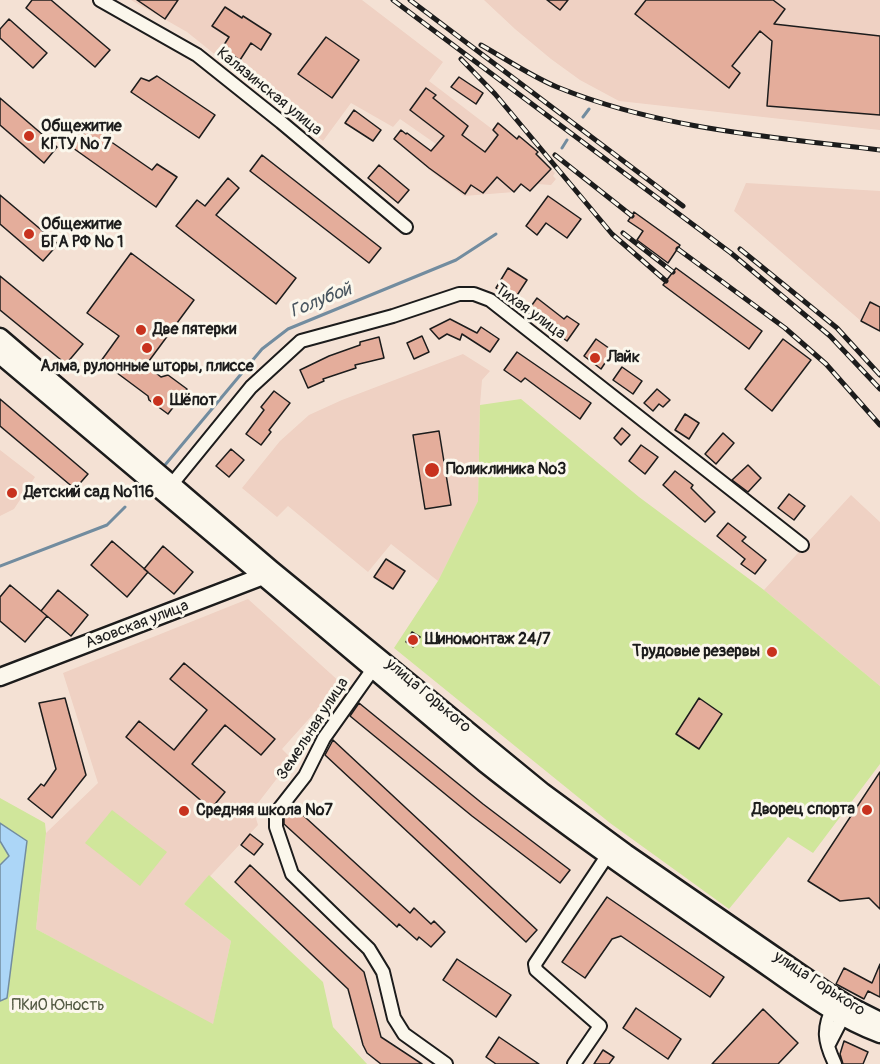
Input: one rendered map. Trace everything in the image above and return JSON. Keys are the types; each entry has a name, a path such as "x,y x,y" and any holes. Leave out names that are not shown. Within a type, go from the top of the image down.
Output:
{"main road":[{"name":"улица Горького","path":"0,337 172,484 373,669 503,778 880,1034"},
{"name":"улица Горького","path":"0,355 267,572 390,664 611,850"},
{"name":"Азовская улица","path":"0,677 267,572"},
{"name":"улица Горького","path":"840,1008 880,1021"}],"street":[{"name":"Калязинская улица","path":"100,0 197,55 406,227"},
{"name":"Тихая улица","path":"172,484 251,387 301,341 393,316 459,294 474,294 490,300 802,545"},
{"name":"Земельная улица","path":"373,669 324,738 305,776 276,813 276,827 292,874 369,949 377,960 383,972 394,1018 404,1034 446,1064"},
{"path":"574,1064 600,1026 536,970 535,964 611,850"},
{"path":"835,1064 825,1037 825,1030 840,1008"}],"shaded area":[{"path":"131,0 362,0 443,62 429,81 492,129 498,123 516,138 519,136 538,152 536,155 555,173 553,176 556,179 551,185 537,184 530,191 521,184 514,192 464,196 428,169 437,158 430,152 436,144 400,119 393,127 351,103 323,141 187,32"},
{"path":"484,0 880,0 880,130 619,101 580,80 551,59"},
{"path":"746,183 880,191 880,331 861,321 734,211"},
{"path":"463,354 490,371 482,380 478,501 438,581 391,544 368,572 288,506 277,517 242,488 280,441 309,415"},
{"name":"Детский сад №116","path":"0,450 35,477 14,509 0,516"},
{"name":"Трудовые резервы","path":"851,495 880,522 880,686 764,590"},
{"name":"Средняя школа №7","path":"248,599 341,683 282,749 292,759 258,803 254,812 258,825 184,904 231,941 213,1025 36,929 46,833 98,783 63,673","holes":["184,663 225,725 192,764 126,737 140,721 174,750 207,710 171,680"]}],"green space":[{"path":"521,399 639,497 764,590 880,686 880,764 813,853 788,837 729,909 610,823 394,648 438,581 478,501 480,405"},
{"name":"ПКиО Юность","path":"0,798 45,823 46,833 36,929 213,1024 231,941 184,904 209,875 323,982 333,1027 367,1064 0,1064"},
{"path":"112,810 167,852 140,886 85,843"}],"water":[{"path":"0,823 27,841 7,998 0,1001 0,865 9,856 0,841"}],"building":[{"path":"32,0 51,0 110,50 95,67 26,8"},
{"path":"137,0 178,0 165,19"},
{"path":"547,0 568,0 560,10"},
{"path":"646,0 773,0 785,9 774,24 880,36 880,115 767,106 772,41 760,31 732,66 740,73 729,88 635,14"},
{"path":"225,7 271,34 261,50 251,43 240,60 222,48 229,37 212,26"},
{"path":"9,19 47,53 33,68 0,38 0,29"},
{"path":"326,37 359,60 332,98 298,74"},
{"path":"157,76 215,115 199,138 131,92 141,78 149,81"},
{"path":"459,77 483,93 476,104 451,87"},
{"path":"426,88 436,95 433,98 468,126 462,135 485,152 498,135 493,130 498,123 517,139 519,136 538,152 536,154 551,169 530,191 521,184 514,192 497,177 483,193 471,185 465,194 394,139 401,130 431,151 444,136 410,110"},
{"name":"Общежитие КГТУ № 7","path":"0,98 57,147 44,163 0,125"},
{"path":"354,110 381,130 373,141 345,123"},
{"path":"93,120 111,133 107,139 152,170 157,164 177,177 156,207 73,148"},
{"path":"262,155 381,248 369,263 250,171"},
{"path":"379,165 409,190 398,203 368,178"},
{"path":"228,178 239,188 216,215 296,278 276,304 176,226 197,200 205,206"},
{"name":"Общежитие БГА РФ № 1","path":"0,195 58,244 43,261 0,224"},
{"path":"548,196 581,219 567,238 546,223 537,235 526,226"},
{"path":"634,212 680,245 668,263 637,240 643,231 628,221"},
{"name":"Две пятерки","path":"131,253 194,300 146,365 161,377 168,375 187,389 168,414 101,361 119,336 87,313"},
{"path":"508,268 527,280 514,300 496,288"},
{"path":"676,268 762,331 749,349 663,285"},
{"path":"0,276 83,344 66,364 0,310"},
{"path":"537,298 564,319 567,316 579,324 567,341 527,312"},
{"path":"870,302 880,307 880,331 861,321"},
{"path":"450,319 477,333 481,327 499,339 490,352 462,334 460,340 447,334 439,339 430,329"},
{"path":"422,336 429,352 414,359 407,343"},
{"path":"379,337 384,358 355,365 356,368 323,379 324,381 308,388 300,370 360,345 360,342"},
{"path":"596,339 613,351 601,369 584,356"},
{"path":"783,339 811,360 772,411 745,389"},
{"path":"517,352 591,403 580,419 525,378 521,382 504,370"},
{"path":"622,367 642,381 633,394 613,380"},
{"path":"657,389 670,400 663,407 659,404 653,411 644,403"},
{"path":"274,391 290,403 269,430 271,432 261,445 246,434 264,410 261,407"},
{"path":"0,399 88,474 75,489 0,426"},
{"path":"685,414 699,423 689,439 675,430"},
{"path":"622,428 630,435 621,445 614,438"},
{"name":"Поликлиника №3","path":"439,431 451,505 425,509 413,435"},
{"path":"723,433 734,443 716,464 705,454"},
{"path":"641,445 658,457 645,474 629,461"},
{"path":"231,449 244,460 229,477 216,466"},
{"path":"748,465 761,478 748,492 732,480"},
{"path":"675,471 693,485 691,488 715,512 705,522 663,485"},
{"path":"789,494 805,506 794,520 778,508"},
{"path":"728,523 746,537 742,541 766,560 755,574 741,564 745,559 717,536"},
{"path":"112,541 148,572 127,597 91,565"},
{"path":"163,546 193,572 174,594 144,569"},
{"path":"386,559 405,571 393,589 374,577"},
{"path":"10,585 47,616 25,642 0,621 0,597"},
{"path":"58,590 88,615 71,636 41,611"},
{"name":"Шиномонтаж 24/7","path":"412,632 420,637 413,647 406,642"},
{"path":"184,663 275,739 261,755 225,725 192,764 225,792 211,809 126,737 139,721 174,750 207,710 170,679"},
{"path":"65,698 86,775 52,818 28,799 41,784 44,786 56,769 39,703"},
{"path":"699,698 722,714 699,749 676,734"},
{"path":"359,703 483,804 570,870 560,883 472,816 350,716"},
{"path":"333,740 537,930 526,942 325,755"},
{"name":"Дворец спорта","path":"880,772 880,909 869,898 840,901 808,881"},
{"path":"294,807 410,913 414,908 431,924 434,921 445,932 431,947 419,937 417,940 399,924 397,927 284,824 284,818"},
{"path":"250,834 263,844 254,855 241,845"},
{"path":"250,865 364,972 381,1037 422,1064 381,1064 367,1053 348,989 235,882"},
{"path":"607,897 724,977 710,997 621,936 612,939 585,978 562,962"},
{"path":"457,959 511,995 496,1017 443,980"},
{"path":"880,964 880,997 868,991 864,999 836,984 844,968 872,983"},
{"path":"636,1008 681,1039 668,1059 623,1028"},
{"path":"763,1009 798,1043 778,1064 712,1064"},
{"path":"499,1037 539,1064 496,1064 486,1057"},
{"path":"844,1041 868,1052 863,1064 843,1064 840,1054"},
{"path":"603,1050 614,1057 609,1064 594,1064"}],"waterway":[{"name":"Голубой","path":"583,117 589,109"},
{"name":"Голубой","path":"562,148 567,140"},
{"name":"Голубой","path":"165,465 262,349 288,329 456,260 496,234"},
{"name":"Голубой","path":"0,566 107,525 125,507"}],"railway":[{"path":"393,0 731,253 830,336 880,389"},
{"path":"410,0 683,206"},
{"path":"481,45 557,87 636,113 716,129 880,150"},
{"path":"461,59 495,94 612,234 666,281"},
{"path":"555,155 632,216"},
{"path":"623,233 673,272"},
{"path":"678,249 785,328 826,364 880,425"},
{"path":"740,249 837,328 880,375"}],"place":[{"name":"Общежитие КГТУ № 7","path":"29,136"},
{"name":"Общежитие БГА РФ № 1","path":"29,234"},
{"name":"Две пятерки","path":"141,330"},
{"name":"Алма, рулонные шторы, плиссе","path":"147,348"},
{"name":"Лайк","path":"595,358"},
{"name":"Шёпот","path":"158,401"},
{"name":"Поликлиника №3","path":"432,470"},
{"name":"Детский сад №116","path":"12,493"},
{"name":"Шиномонтаж 24/7","path":"413,640"},
{"name":"Трудовые резервы","path":"772,652"},
{"name":"Дворец спорта","path":"867,810"},
{"name":"Средняя школа №7","path":"184,811"}]}
